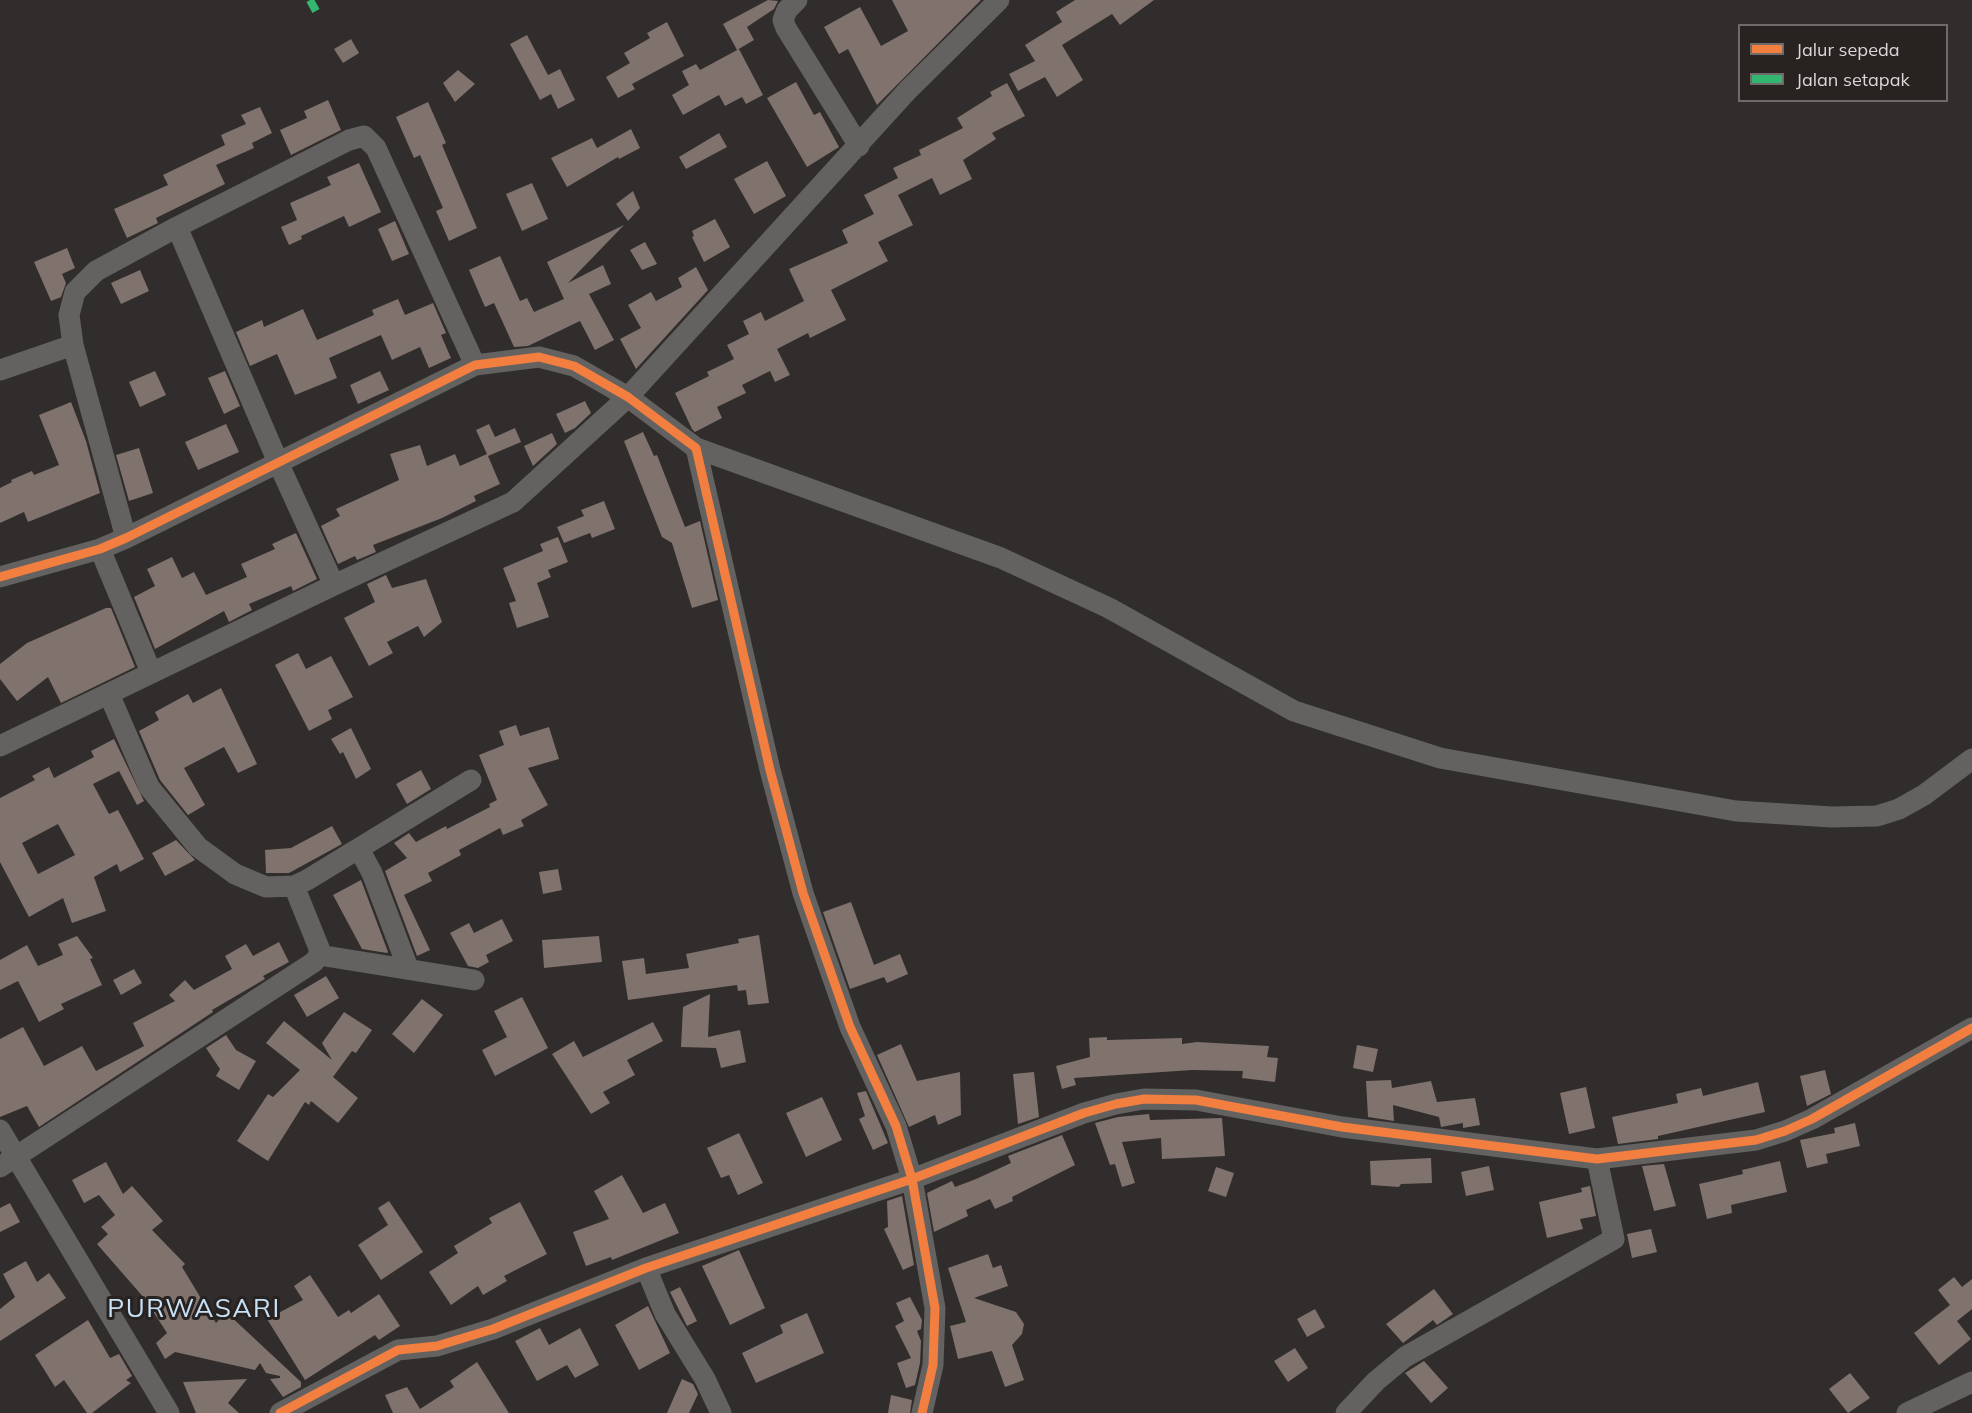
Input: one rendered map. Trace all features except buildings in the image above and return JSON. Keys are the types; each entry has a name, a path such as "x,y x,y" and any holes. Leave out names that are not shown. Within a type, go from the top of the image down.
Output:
{"street":[{"path":"797,0 787,10 783,20 786,28 859,146"},
{"path":"0,746 151,672 513,502 628,398 908,90 999,0"},
{"path":"126,538 73,345 70,305 83,281 177,227 349,140 364,136 376,148 475,365"},
{"path":"177,227 282,473 334,585"},
{"path":"0,370 73,345"},
{"path":"0,577 100,549 282,473 475,365 539,357 574,366 628,398 696,448 1001,558 1109,608 1294,711 1440,758 1736,811 1832,816 1877,816 1899,808 1924,795 1972,759"},
{"path":"696,448 770,770 803,893 850,1027 896,1126 912,1179 935,1308 933,1365 922,1413"},
{"path":"100,549 151,672"},
{"path":"109,694 149,786 198,847 253,884 275,889 294,886 471,780"},
{"path":"359,849 372,873 408,968"},
{"path":"7,1162 116,1094 314,962 319,956 319,948 294,886"},
{"path":"319,956 474,980"},
{"path":"279,1413 398,1350 437,1346 494,1329 646,1269 912,1179 1084,1113 1116,1104 1165,1098 1196,1100 1342,1127 1597,1159 1756,1140 1785,1131 1812,1119 1972,1028"},
{"path":"0,1130 7,1162 169,1413"},
{"path":"1346,1413 1376,1381 1405,1357 1614,1239 1597,1159"},
{"path":"646,1269 665,1314 705,1379 721,1413"},
{"path":"1907,1413 1972,1382"}],"marked path":[{"path":"310,0 316,11"}],"cycle path":[{"path":"0,577 100,549 126,538 475,365 539,357 574,366 628,397 696,448 770,770 803,893 850,1027 896,1126 912,1179 935,1308 933,1365 922,1413"},
{"path":"280,1413 398,1350 437,1346 493,1329 646,1268 912,1179 1084,1113 1116,1104 1144,1099 1196,1100 1342,1127 1597,1159 1756,1140 1785,1131 1812,1119 1972,1028"}],"district":[{"name":"PURWASARI","path":"194,1309"}]}
